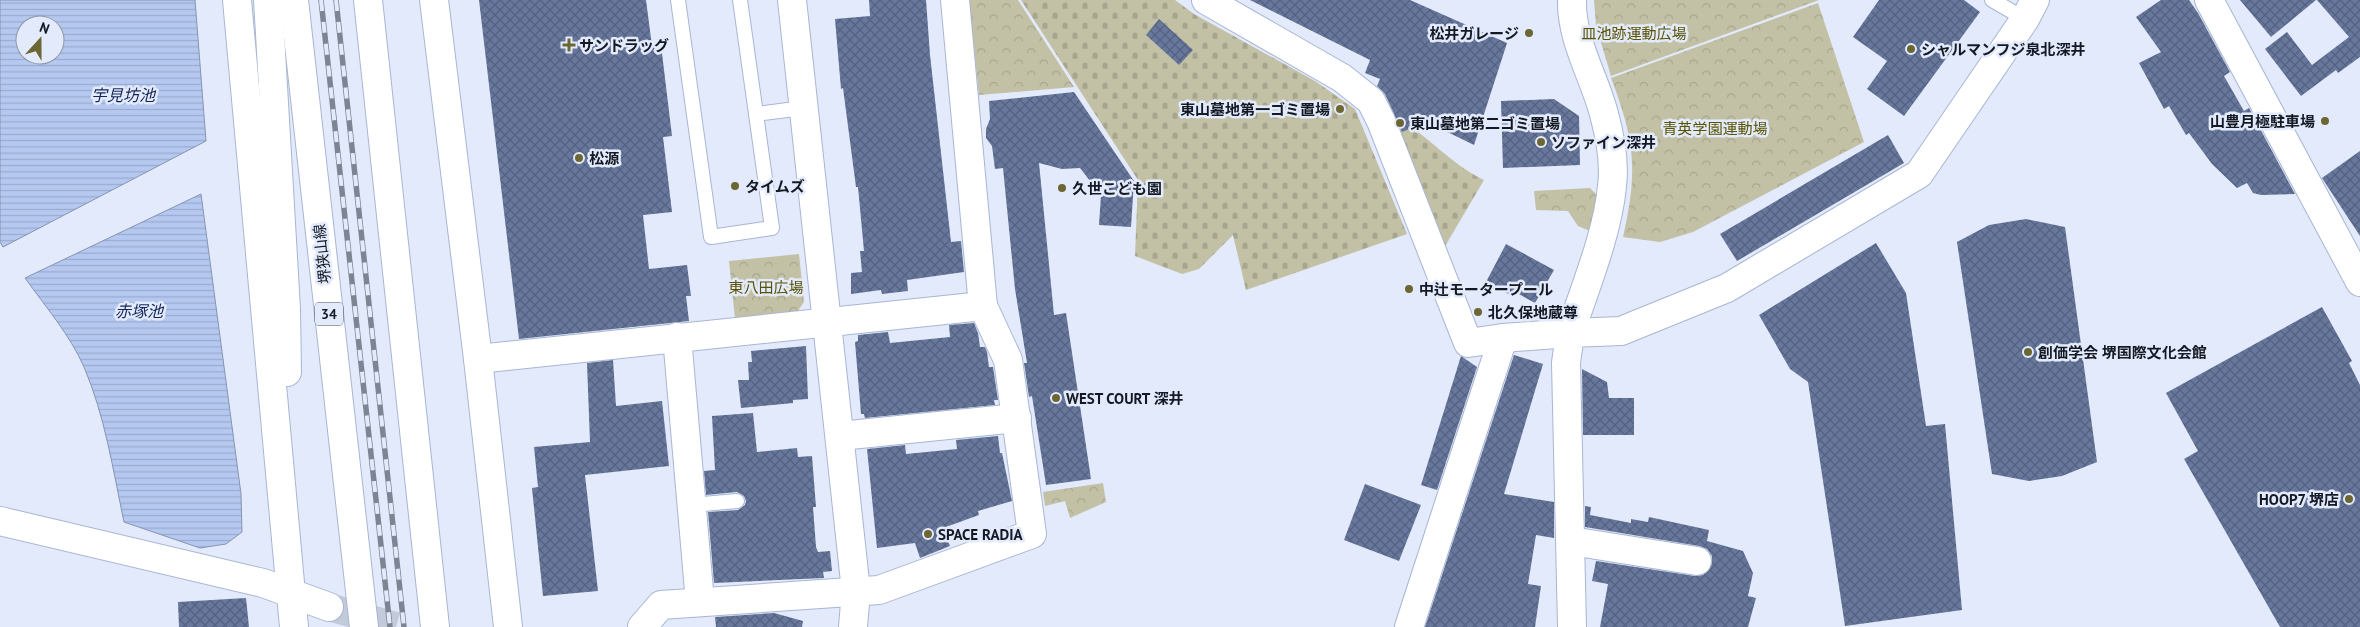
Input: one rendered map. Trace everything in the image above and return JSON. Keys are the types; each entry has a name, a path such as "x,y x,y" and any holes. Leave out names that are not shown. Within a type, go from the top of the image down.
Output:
{"street":[{"path":"237,0 294,627"},
{"path":"268,0 286,309 291,594"},
{"name":"堺狭山線","path":"294,0 364,627"},
{"path":"368,0 435,627"},
{"path":"434,0 478,359 508,627"},
{"path":"792,0 856,590 853,627"},
{"path":"642,627 661,605 856,590 879,590 1032,534 1008,360 983,306 955,0"},
{"path":"1206,0 1342,78 1371,101 1468,343 1503,338 1621,331 1727,288 1919,174 2030,10"},
{"path":"1572,0 1578,42 1604,114 1612,158 1613,185 1597,248 1570,333 1566,363 1572,627"},
{"path":"2209,0 2360,282"},
{"path":"478,359 983,306"},
{"path":"677,337 700,602"},
{"path":"1409,627 1503,338"},
{"path":"840,436 1017,418"},
{"path":"0,521 263,583 329,607"},
{"path":"1571,541 1698,561"}],"lane":[{"path":"678,0 710,236 772,228 740,0"},
{"path":"1992,0 2030,10"},
{"path":"756,114 803,108"},
{"path":"692,505 737,501"}],"green space":[{"path":"969,0 1018,0 1074,87 979,95"},
{"path":"1021,0 1175,0 1194,14 1315,81 1355,109 1407,234 1246,290 1233,235 1199,269 1182,274 1135,256 1138,180"},
{"name":"皿池跡運動広場","path":"1594,0 1819,0 1611,76 1596,26"},
{"name":"青英学園運動場","path":"1818,3 1864,142 1693,232 1660,242 1623,237 1631,193 1632,156 1625,120 1611,78"},
{"path":"1398,118 1420,133 1461,167 1484,180 1444,248 1393,120"},
{"path":"1590,188 1599,197 1590,231 1578,226 1568,211 1536,210 1534,191"},
{"name":"東八田広場","path":"799,254 804,302 797,312 735,319 729,261"},
{"path":"1103,483 1106,502 1070,518 1065,501 1045,506 1043,492"}],"water":[{"name":"宇見坊池","path":"0,0 195,0 206,141 3,247 0,242"},
{"name":"赤塚池","path":"201,194 241,494 242,532 226,544 200,548 124,522 103,424 84,367 64,332 25,278"}],"building":[{"path":"479,0 646,0 652,46 661,45 672,136 663,137 672,212 643,215 649,269 687,265 691,296 686,296 689,321 519,339"},
{"path":"869,0 926,0 930,55 951,242 961,241 964,272 907,280 908,291 882,294 881,290 851,294 851,273 862,272 860,251 864,251 858,187 856,187 843,88 841,89 835,19 870,16"},
{"path":"1250,0 1410,0 1507,43 1474,145 1427,122 1402,132 1385,94 1377,86 1380,79 1365,73 1370,60"},
{"name":"シャルマンフジ泉北深井","path":"1879,0 1964,0 1980,12 1904,116 1867,89 1887,61 1853,37"},
{"path":"2161,0 2189,0 2198,13 2230,72 2224,76 2244,111 2249,108 2295,194 2261,195 2253,193 2247,183 2237,188 2212,164 2189,133 2186,135 2169,106 2164,109 2139,63 2161,52 2136,17"},
{"path":"2240,0 2316,0 2271,37"},
{"path":"2317,0 2360,0 2360,57 2338,73 2336,70 2301,96 2265,49 2287,32 2312,65 2349,37"},
{"path":"1159,19 1193,50 1179,65 1146,35"},
{"path":"1074,92 1134,181 1131,227 1099,225 1101,195 1080,168 1062,169 1039,163 1054,315 1066,313 1091,479 1046,485 1032,396 1029,397 1024,363 1027,363 1015,289 1003,168 995,169 992,146 986,138 986,129 990,119 989,101"},
{"name":"ソファイン深井","path":"1554,99 1579,116 1580,165 1503,168 1501,101"},
{"path":"1888,135 1904,163 1737,261 1720,234"},
{"path":"2360,151 2360,236 2322,178"},
{"name":"創価学会 堺国際文化会館","path":"2026,219 2065,227 2097,462 2062,476 2029,481 1992,474 1957,242 1989,225"},
{"path":"1876,243 1906,293 1926,426 1945,424 1962,610 1845,626 1808,382 1790,369 1759,315"},
{"path":"1506,244 1554,270 1535,303 1517,293 1514,297 1486,282"},
{"path":"2322,307 2352,361 2349,363 2360,385 2360,627 2280,627 2184,459 2198,451 2166,393"},
{"path":"974,323 980,347 985,347 989,367 993,367 998,400 994,400 995,405 865,418 864,414 861,414 855,342 858,341 858,335 888,332 890,343 950,337 949,325"},
{"path":"806,346 808,399 793,400 793,403 741,408 738,380 749,380 748,362 752,362 751,351"},
{"path":"1514,355 1543,364 1504,494 1554,502 1554,538 1536,535 1528,584 1541,586 1535,627 1425,627"},
{"path":"1461,356 1477,367 1437,490 1421,485"},
{"path":"613,360 616,406 662,401 669,466 585,475 598,591 543,596 532,488 538,487 534,447 590,442 587,363"},
{"path":"1582,369 1607,382 1609,398 1634,398 1634,435 1583,435"},
{"path":"753,413 757,452 797,448 798,457 812,456 816,507 813,507 816,547 818,552 830,551 832,571 823,572 824,578 714,583 708,512 738,510 745,505 746,501 744,496 737,492 706,495 704,471 715,470 712,416"},
{"path":"998,436 1000,453 1002,453 1012,501 978,511 979,515 943,528 950,546 920,558 915,543 877,548 867,449 905,445 906,454 957,449 956,440"},
{"path":"1365,484 1421,505 1399,561 1344,540"},
{"path":"1585,506 1591,507 1590,515 1631,523 1631,519 1648,522 1649,517 1709,530 1707,541 1743,551 1753,573 1748,596 1756,598 1748,627 1600,627 1608,584 1592,581 1596,561 1695,576 1703,575 1709,570 1712,556 1707,549 1699,546 1585,527"},
{"path":"246,598 249,627 179,627 178,602"},
{"path":"774,613 803,621 802,627 716,627 715,617"}],"tunnel":[{"path":"329,607 399,627"}],"railway":[{"path":"321,0 390,627"},
{"path":"336,0 404,627"}],"place":[{"name":"松井ガレージ","path":"1529,33"},
{"name":"サンドラッグ","path":"569,45"},
{"name":"シャルマンフジ泉北深井","path":"1911,49"},
{"name":"東山墓地第一ゴミ置場","path":"1340,109"},
{"name":"山豊月極駐車場","path":"2325,121"},
{"name":"東山墓地第二ゴミ置場","path":"1400,123"},
{"name":"ソファイン深井","path":"1541,142"},
{"name":"松源","path":"579,158"},
{"name":"タイムズ","path":"735,186"},
{"name":"久世こども園","path":"1062,188"},
{"name":"中辻モータープール","path":"1409,289"},
{"name":"北久保地蔵尊","path":"1478,312"},
{"name":"創価学会 堺国際文化会館","path":"2028,352"},
{"name":"WEST COURT 深井","path":"1056,398"},
{"name":"HOOP7 堺店","path":"2349,499"},
{"name":"SPACE RADIA","path":"928,534"}]}
